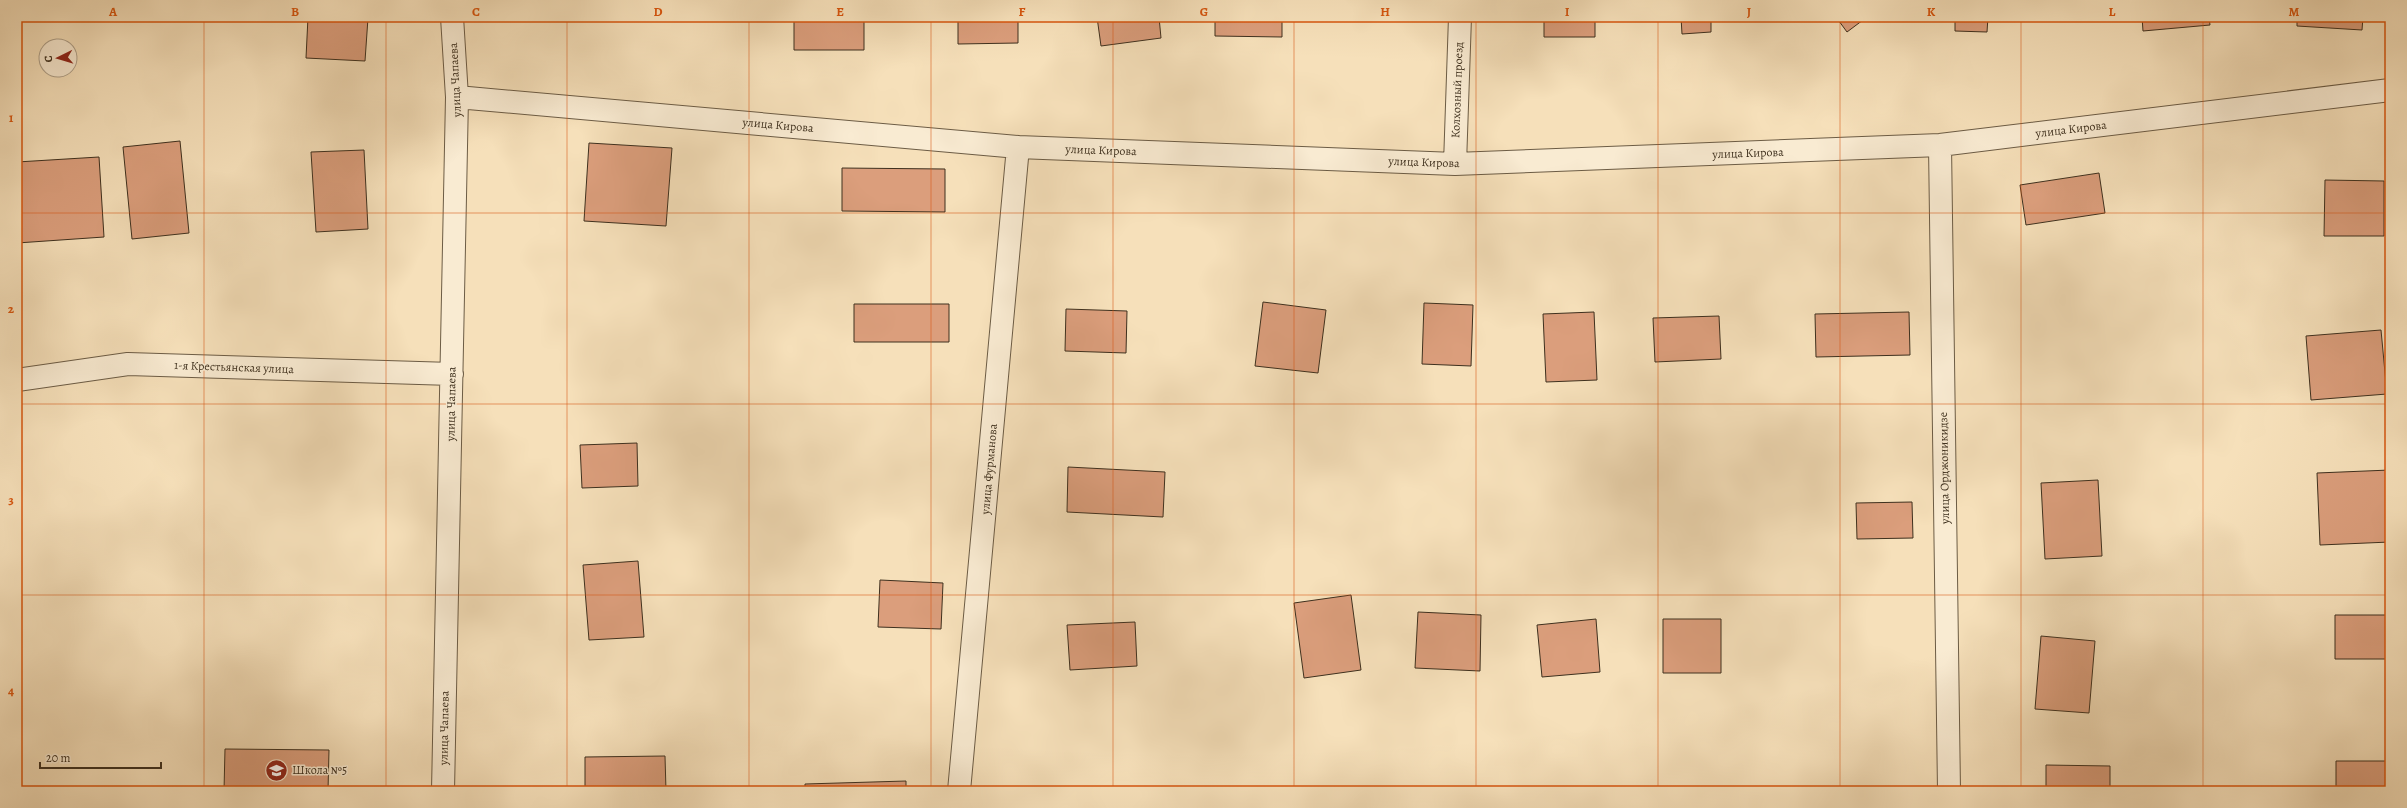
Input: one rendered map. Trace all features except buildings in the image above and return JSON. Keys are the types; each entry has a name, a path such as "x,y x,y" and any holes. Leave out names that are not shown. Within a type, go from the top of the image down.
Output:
{"street":[{"name":"улица Чапаева","path":"443,791 458,97 452,17"},
{"name":"Колхозный проезд","path":"1455,164 1460,17"},
{"name":"улица Кирова","path":"458,97 1018,147 1455,164 1940,145 2390,90"},
{"name":"улица Орджоникидзе","path":"1940,145 1949,791"},
{"name":"улица Фурманова","path":"958,791 1018,147"},
{"name":"1-я Крестьянская улица","path":"17,380 128,364 452,374"}],"place":[{"name":"Школа №5","path":"276,770"}]}
